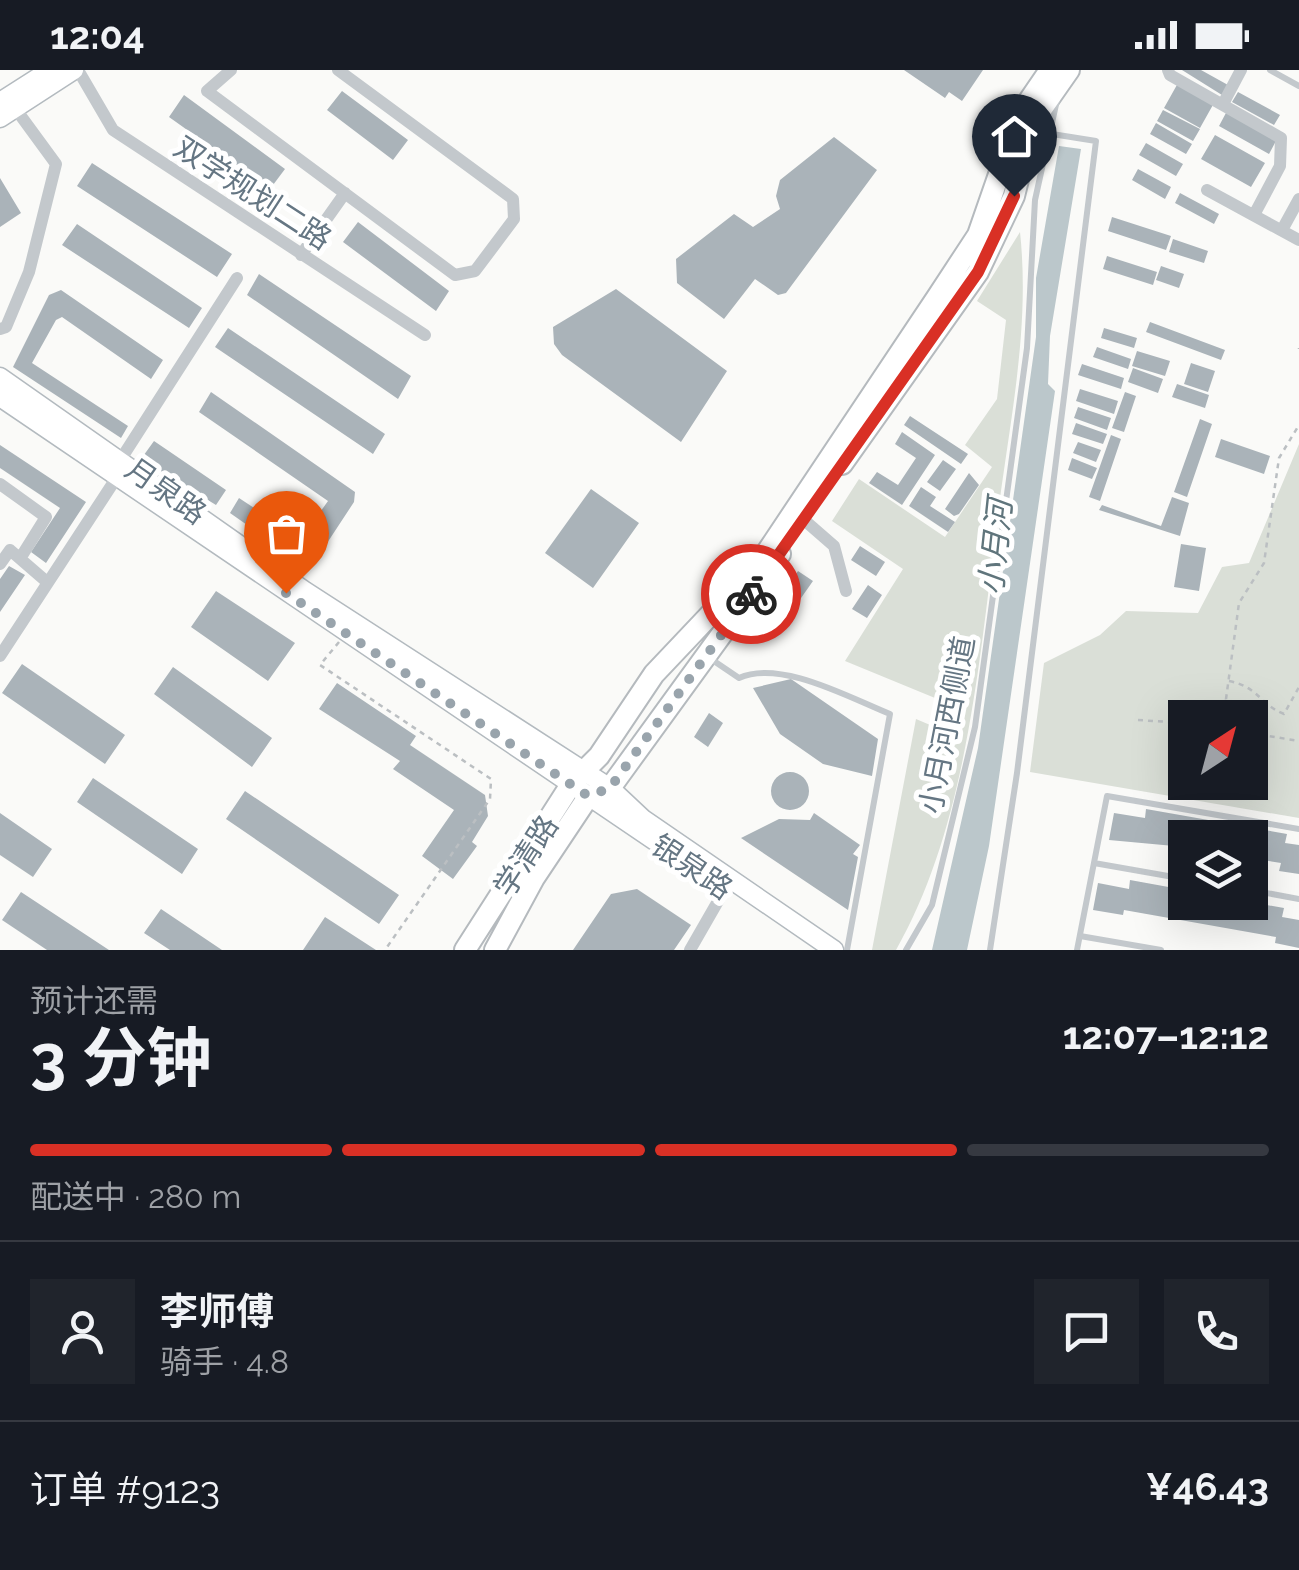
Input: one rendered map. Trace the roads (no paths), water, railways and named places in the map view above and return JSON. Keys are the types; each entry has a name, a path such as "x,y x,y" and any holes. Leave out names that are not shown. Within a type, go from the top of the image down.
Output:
{"main road":[{"path":"5,110 50,70"},
{"path":"5,110 76,70"},
{"path":"610,788 704,654 769,572 978,272 1014,196 1032,123 1060,75"},
{"name":"学清路","path":"465,950 654,674 761,561 978,236 1020,114 1060,75"},
{"name":"月泉路","path":"0,377 345,634 581,783"},
{"name":"月泉路","path":"0,397 119,468 306,591 581,783"},
{"name":"学清路","path":"581,783 610,788"},
{"name":"学清路","path":"495,950 581,783"},
{"name":"银泉路","path":"581,783 812,950"},
{"name":"银泉路","path":"610,788 644,819 834,950"}],"street":[{"name":"双学规划二路","path":"76,70 113,130 425,336"},
{"path":"232,70 207,91 455,275 475,271 514,218 513,198 338,70"},
{"path":"1168,70 1170,75 1280,138 1280,166 1254,215"},
{"path":"1222,104 1241,70"},
{"path":"0,329 6,326 30,272 56,164 5,110"},
{"path":"1207,190 1299,240"},
{"path":"301,255 345,193"},
{"path":"1282,230 1299,198"},
{"path":"0,656 237,278"},
{"path":"0,484 46,516 21,557"},
{"path":"803,519 834,546 846,591"},
{"path":"0,564 10,550 47,582"},
{"path":"690,950 725,889"}],"lane":[{"path":"1270,70 1299,86"},
{"name":"小月河西侧道","path":"906,950 932,905 974,726 1028,348 1035,200 1052,134 1060,75"},
{"path":"990,950 1017,773 1096,140 1052,134"},
{"path":"704,654 739,678 757,670 791,675 890,714 847,950"},
{"path":"1077,950 1106,796 1299,829"},
{"path":"1094,864 1168,876"},
{"path":"1268,893 1299,899"},
{"path":"1080,936 1161,950"}],"water label":[{"name":"小月河","path":"995,547"}]}
